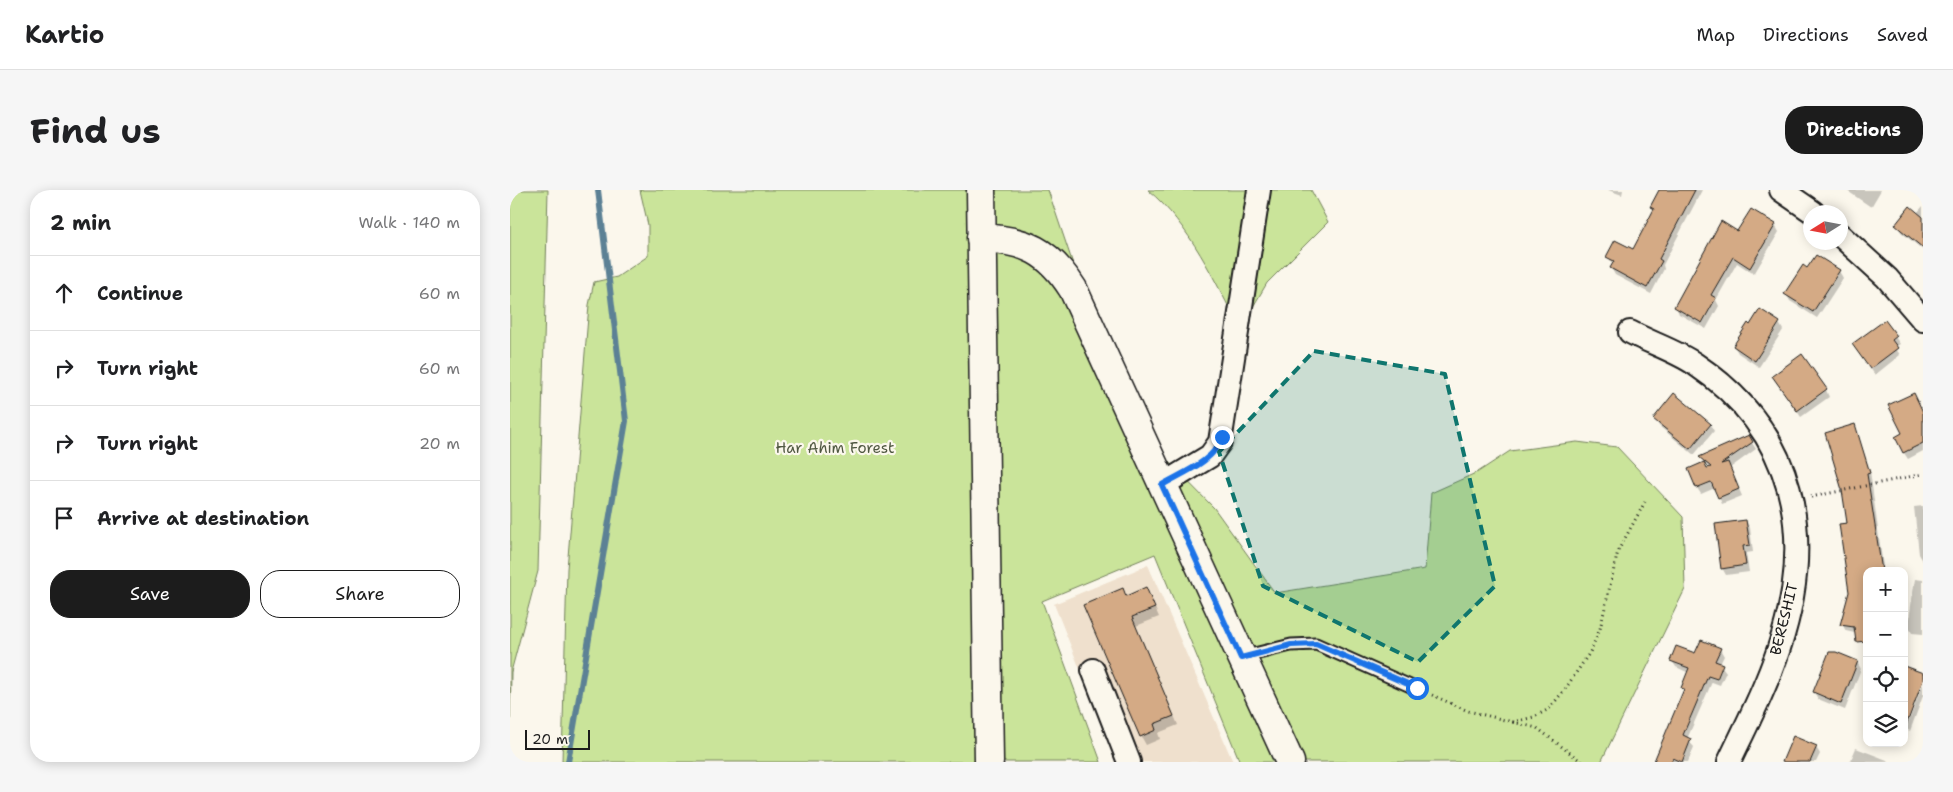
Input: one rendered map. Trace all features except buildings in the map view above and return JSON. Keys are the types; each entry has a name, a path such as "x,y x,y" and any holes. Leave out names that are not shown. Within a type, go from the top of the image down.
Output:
{"street":[{"path":"981,190 989,762"},
{"path":"1162,485 1210,456 1220,442 1259,190"},
{"path":"1781,190 1803,205"},
{"path":"981,238 1007,240 1031,248 1054,263 1073,289 1290,762"},
{"path":"1848,242 1887,278 1923,320"},
{"name":"BERESHIT","path":"1630,332 1694,364 1742,402 1773,445 1791,493 1797,544 1793,596 1779,648 1729,762"},
{"path":"1093,670 1129,762"}],"lane":[{"path":"1241,658 1291,645 1316,644 1417,688"}],"path":[{"path":"1792,501 1923,474"},
{"path":"1513,722 1534,717 1549,709 1566,688 1590,652 1600,629 1618,551 1645,502"},
{"path":"1417,688 1468,711 1537,728 1582,762"}],"highlighted area":[{"path":"1314,351 1445,374 1495,586 1418,662 1263,586 1219,452"}],"shaded area":[{"path":"1148,565 1233,762 1117,762 1054,604"}],"green space":[{"path":"510,190 548,190 538,571 511,672 510,729"},
{"name":"Har Ahim Forest","path":"640,190 1048,190 1097,335 1159,452 1214,508 1275,593 1425,569 1431,493 1478,472 1510,451 1577,442 1617,447 1683,517 1685,589 1601,762 1240,762 1155,554 1042,601 1101,762 562,762 567,569 589,305 594,282 617,277 648,256 648,225"},
{"path":"1148,190 1311,190 1328,222 1267,283 1240,329 1211,273 1189,237 1177,220"}],"waterway":[{"path":"568,762 626,421 598,190"}],"route":[{"path":"1222,437 1210,456 1162,485 1241,658 1291,645 1316,644 1417,688"}]}
